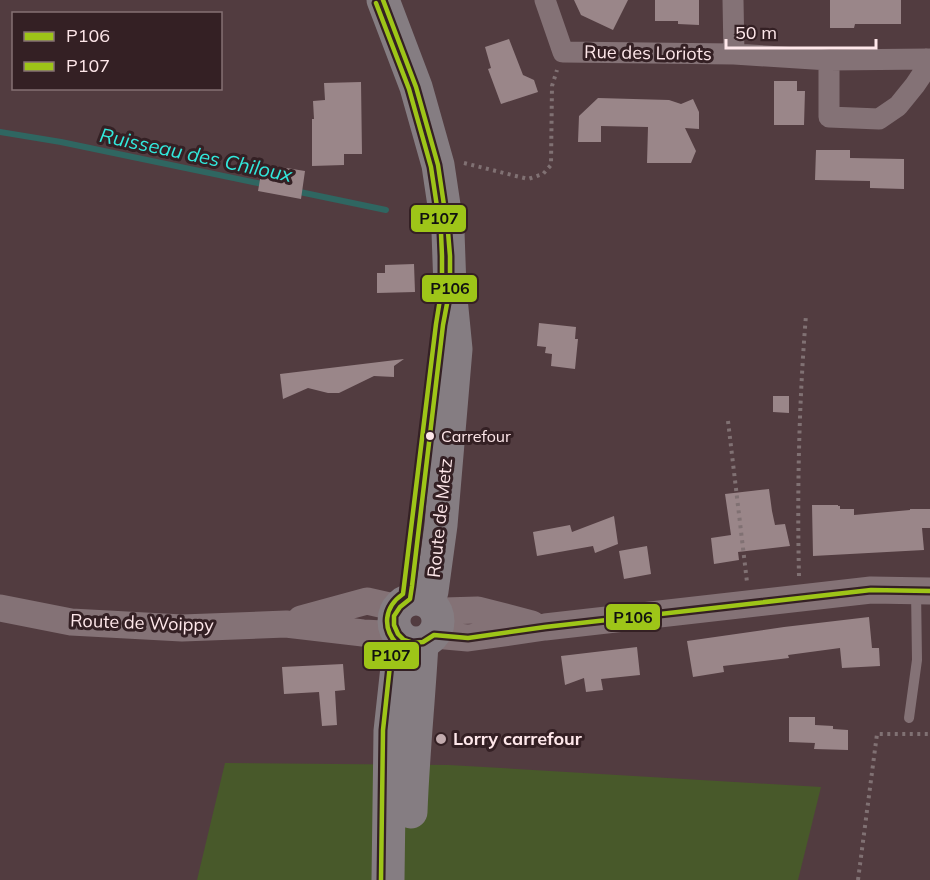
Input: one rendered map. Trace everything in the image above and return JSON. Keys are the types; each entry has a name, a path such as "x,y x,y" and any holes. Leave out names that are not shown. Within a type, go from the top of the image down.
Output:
{"main road":[{"name":"Route de Metz","path":"383,0 416,87 438,165 448,232 450,288 443,325 417,622 420,678 412,771 409,880"},
{"name":"Route de Metz","path":"388,880 390,732 398,658 417,622"}],"street":[{"path":"545,0 563,52"},
{"name":"Rue des Loriots","path":"733,0 734,54"},
{"name":"Rue des Loriots","path":"563,52 734,54 829,60 928,59 923,73 898,106 879,118 829,117 829,60"},
{"path":"417,622 468,638 802,597 871,590 923,591"},
{"name":"Route de Woippy","path":"0,608 71,622 171,628 286,624 367,601 417,622"},
{"path":"417,622 444,611 478,610 545,627"}],"lane":[{"path":"909,718 923,591"}],"path":[{"path":"438,165 459,162 528,179 543,174 551,165 552,86 563,52"},
{"path":"802,597 799,575 800,422 806,315"},
{"path":"728,421 747,580 752,603"},
{"path":"858,880 877,734 930,734"}],"green space":[{"path":"225,763 449,765 821,787 798,880 197,880"}],"building":[{"path":"574,0 628,0 613,30 581,15"},
{"path":"655,0 699,0 699,25 678,24 678,21 655,21"},
{"path":"830,0 901,0 901,24 855,24 854,28 830,28"},
{"path":"509,39 523,75 534,80 538,92 501,104 488,69 491,68 485,47"},
{"path":"774,81 797,81 797,91 805,91 804,125 774,125"},
{"path":"361,82 362,154 344,154 344,165 312,166 313,101 325,100 324,83"},
{"path":"598,98 669,100 681,104 693,99 699,112 699,129 685,128 696,151 691,163 647,163 648,127 601,126 601,142 578,142 579,116"},
{"path":"816,150 850,150 850,158 904,159 904,189 870,188 870,181 815,180"},
{"path":"280,167 305,171 301,199 258,191 262,168 279,172"},
{"path":"414,264 415,292 377,293 377,273 385,273 385,265"},
{"path":"539,323 576,327 575,339 578,339 575,369 551,366 552,354 545,353 546,347 537,346"},
{"path":"404,359 394,366 394,377 374,376 339,393 308,388 283,399 280,374"},
{"path":"773,396 789,396 789,413 773,412"},
{"path":"769,489 775,525 785,524 790,546 738,552 739,560 714,564 711,538 731,535 725,494"},
{"path":"812,505 838,505 840,509 854,509 854,515 930,509 930,528 922,528 924,550 813,556"},
{"path":"614,516 618,544 595,553 593,546 537,556 533,532 570,525 572,532"},
{"path":"647,546 651,574 624,579 619,551"},
{"path":"869,617 872,648 879,648 880,666 842,668 840,648 788,655 789,658 723,666 724,672 693,677 687,641"},
{"path":"637,647 640,675 601,679 603,690 586,692 584,678 565,685 561,656"},
{"path":"343,664 345,690 335,691 337,725 322,726 319,692 284,694 282,667"},
{"path":"789,717 815,717 815,725 848,730 848,750 814,749 815,743 789,742"}],"waterway":[{"name":"Ruisseau des Chiloux","path":"0,132 61,142 267,185"},
{"name":"Ruisseau des Chiloux","path":"295,191 386,210"}],"transit line":[{"name":"P106","path":"383,0 416,87 438,165 450,256 450,288 443,325 412,586 410,599 394,616 394,625 398,634 404,640 413,643 423,642 434,635 468,638 545,627 871,590 930,591"},
{"name":"P107","path":"376,3 409,89 431,167 441,233 442,256 442,287 403,594 392,605 387,618 389,631 397,644 391,656 383,730 381,880"}],"place":[{"name":"Carrefour","path":"430,436"},
{"name":"Lorry carrefour","path":"441,739"}]}
